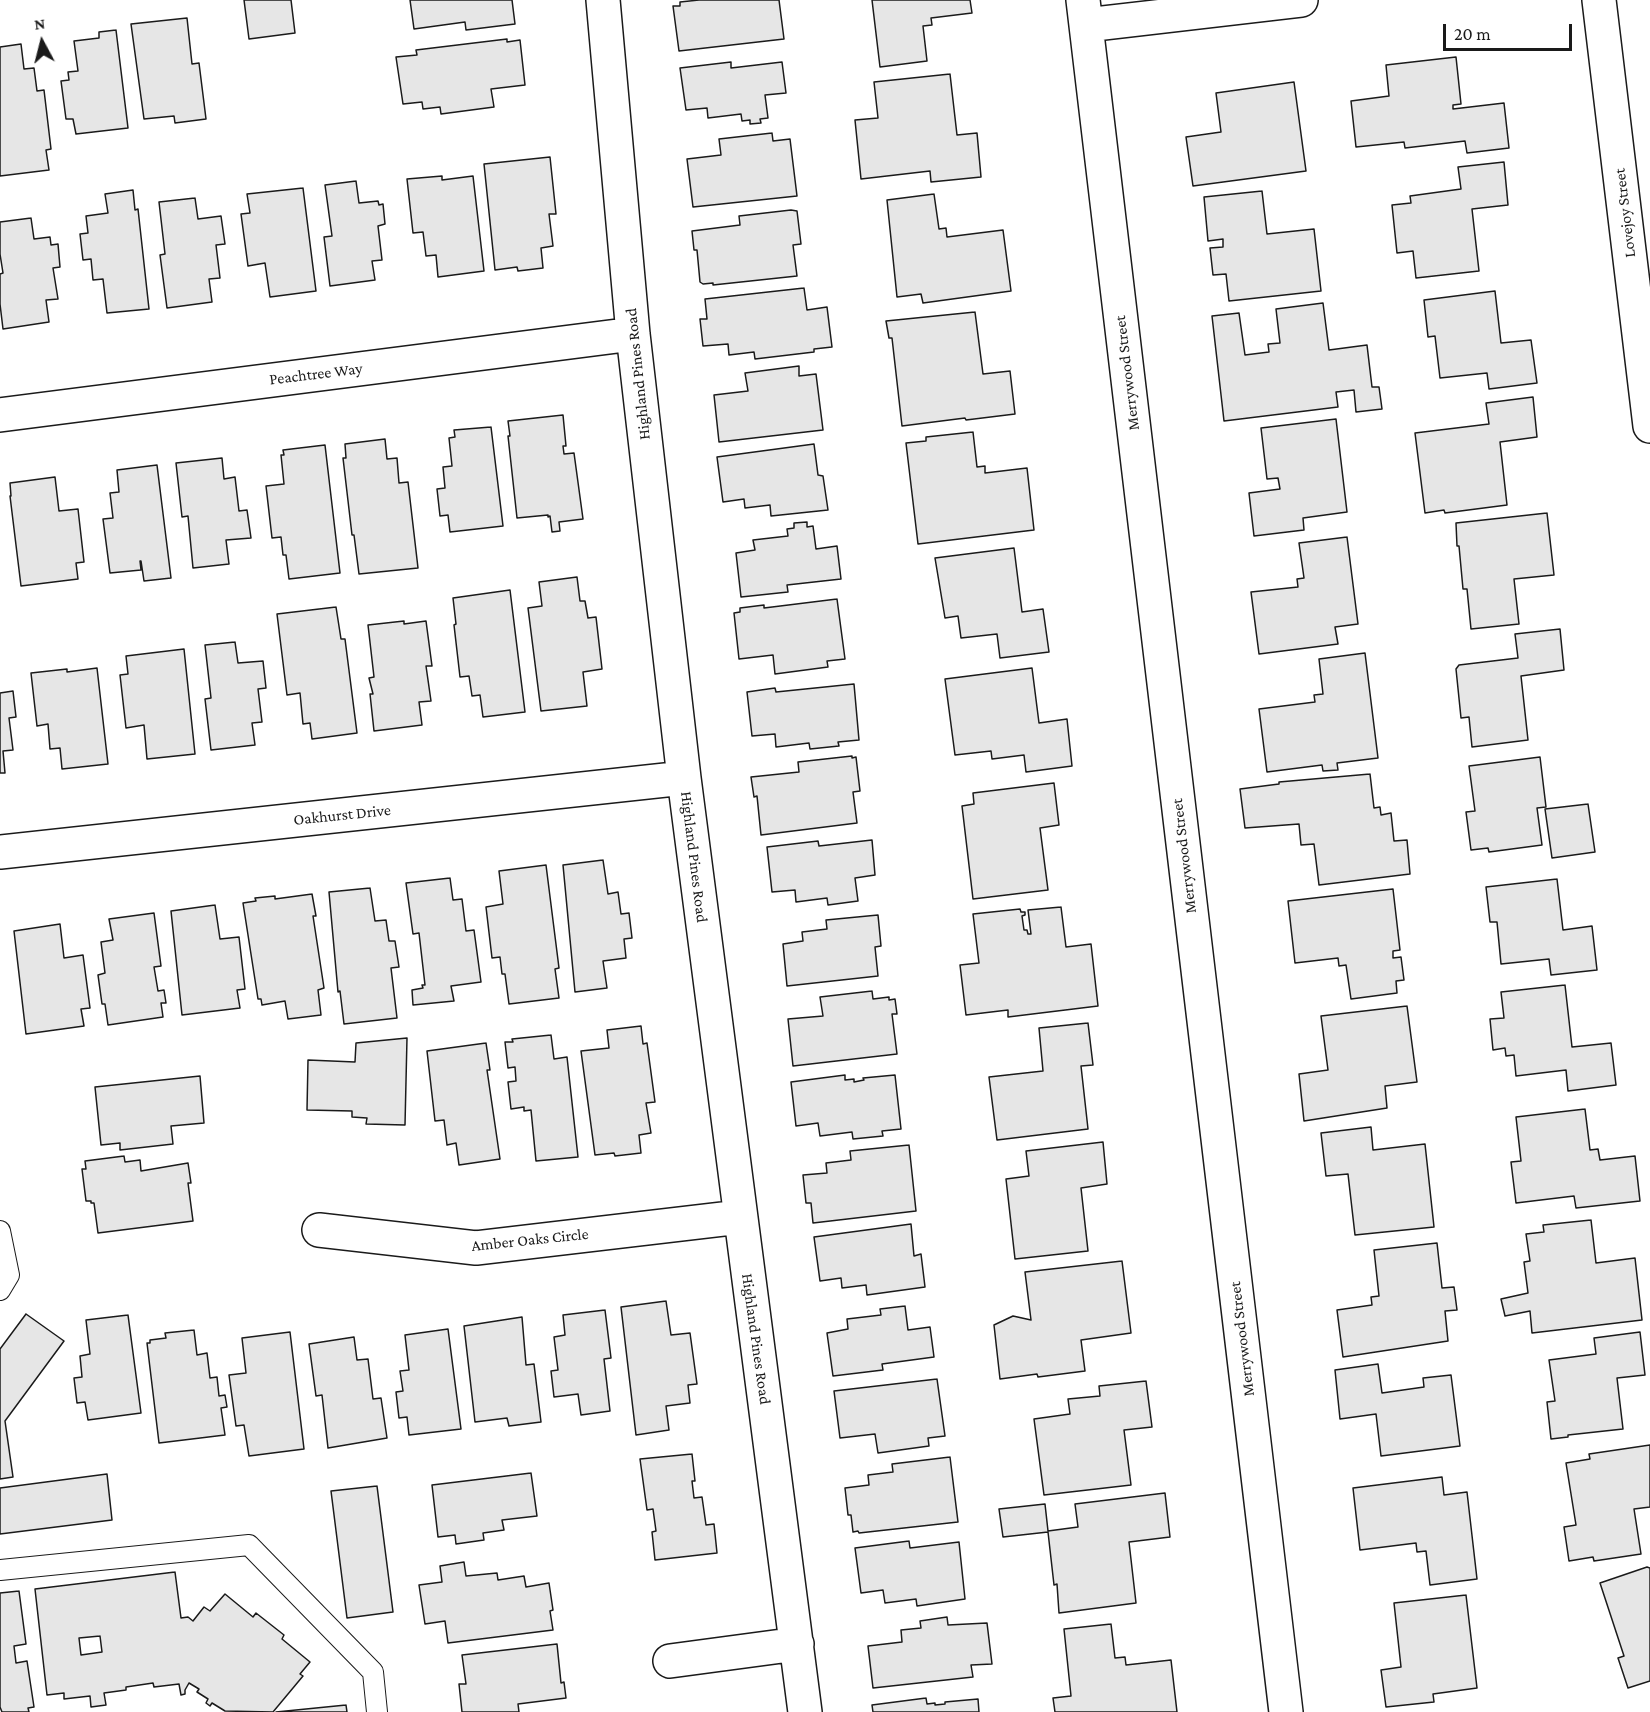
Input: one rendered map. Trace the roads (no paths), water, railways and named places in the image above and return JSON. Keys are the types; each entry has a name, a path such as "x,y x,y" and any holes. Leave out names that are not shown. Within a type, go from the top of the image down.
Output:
{"street":[{"name":"Highland Pines Road","path":"603,0 633,334 684,778 805,1712"},
{"path":"1084,13 1301,0"},
{"name":"Lovejoy Street","path":"1599,0 1650,426"},
{"name":"Merrywood Street","path":"1084,13 1286,1712"},
{"name":"Peachtree Way","path":"0,415 633,334"},
{"name":"Oakhurst Drive","path":"0,852 684,778"},
{"name":"Amber Oaks Circle","path":"320,1230 476,1248 740,1217"},
{"path":"670,1661 797,1644"}],"lane":[{"path":"0,1231 9,1275 0,1290"},
{"path":"0,1570 249,1545 373,1672 377,1712"}]}
